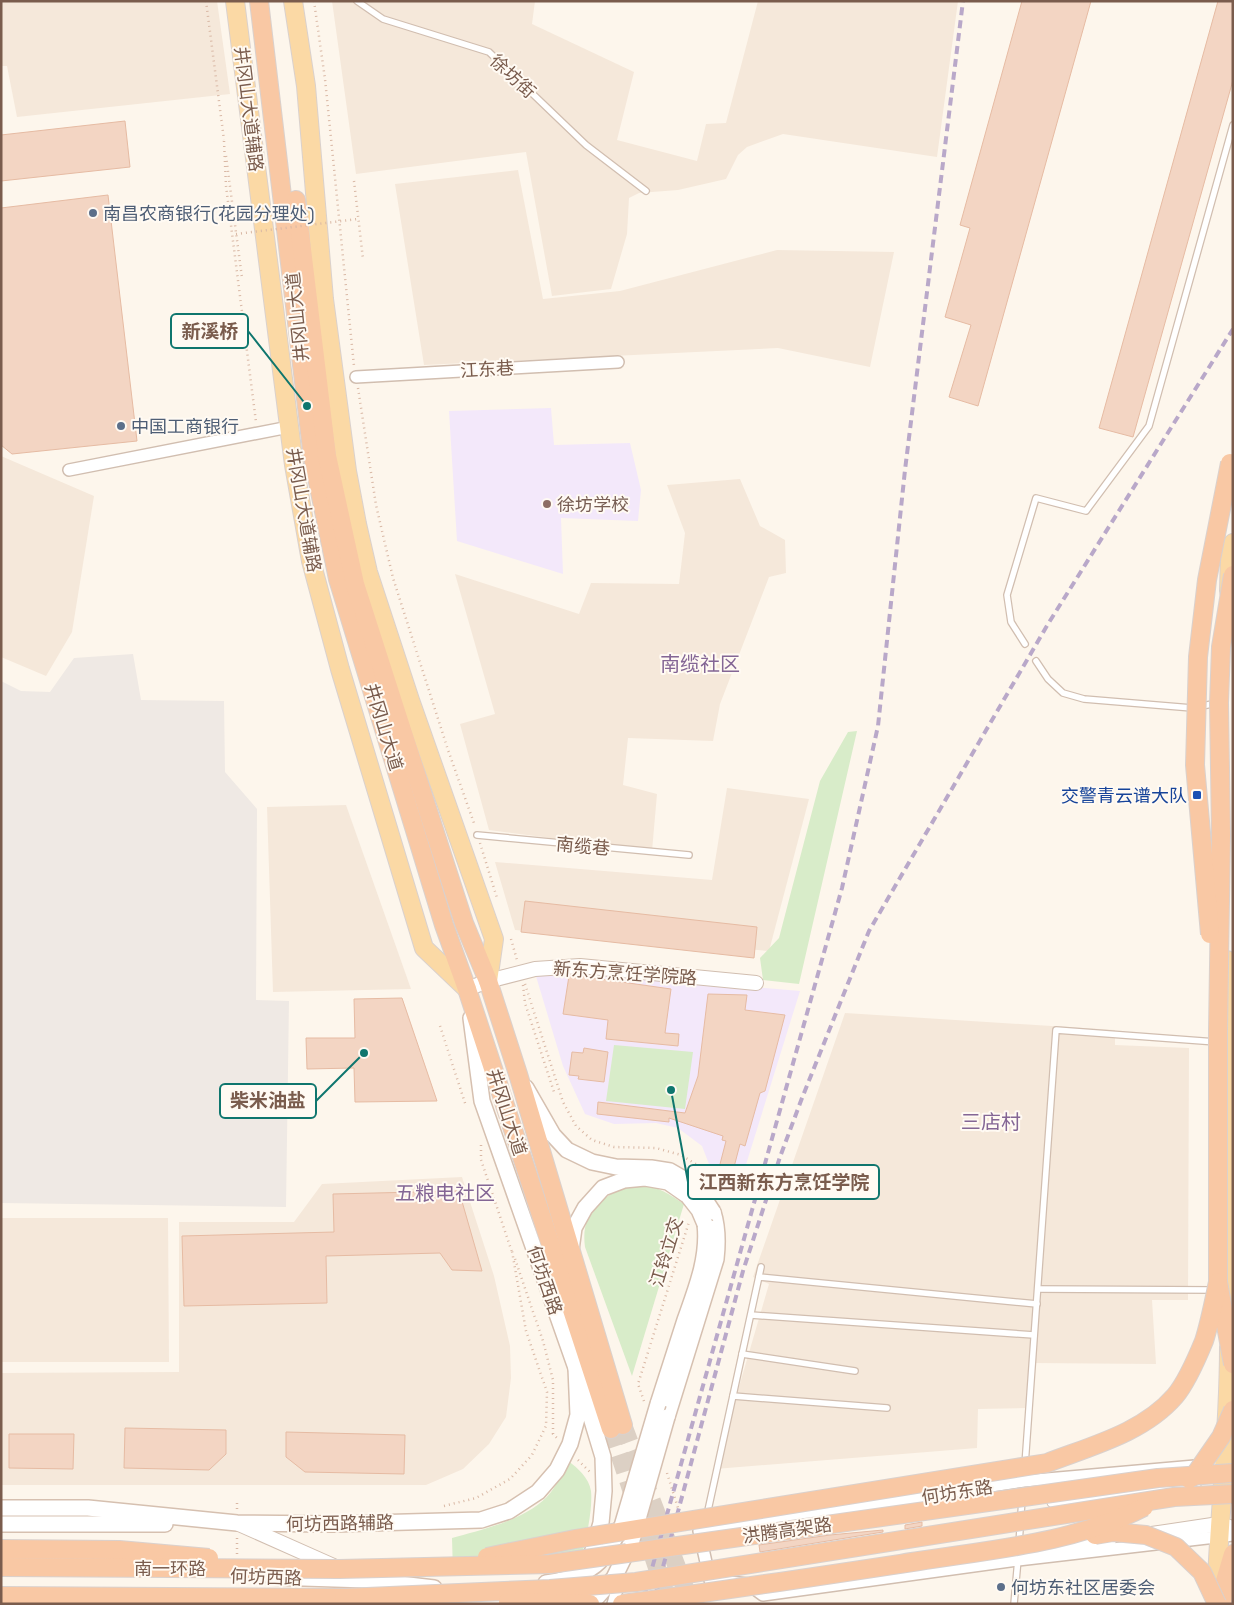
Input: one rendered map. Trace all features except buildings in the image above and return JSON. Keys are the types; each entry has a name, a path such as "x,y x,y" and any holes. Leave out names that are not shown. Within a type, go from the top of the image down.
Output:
{"highway":[{"name":"井冈山大道","path":"259,1 312,458 338,579 444,924 617,1427 571,1252 518,1074 488,981 464,923 355,584 327,456 271,1"},
{"path":"1223,1037 1195,765 1199,647 1207,580 1232,459"},
{"path":"1233,575 1222,647 1219,703 1224,1286 1233,1364"},
{"path":"444,1566 575,1539 1047,1463 1114,1438 1150,1418 1176,1395 1193,1366 1224,1286"},
{"path":"1051,1540 1118,1520 1158,1500 1194,1476 1221,1437 1233,1410"},
{"name":"洪腾高架路","path":"339,1569 550,1564 1158,1478 1229,1471"},
{"name":"洪腾高架路","path":"344,1598 550,1589 636,1582 1174,1497 1233,1494"},
{"path":"622,1604 751,1587 1113,1532 1146,1535 1176,1547 1202,1572 1216,1604"},
{"path":"1,1549 119,1550 339,1569"},
{"path":"1222,1604 1225,1581 1233,1554"},
{"name":"南一环路","path":"1,1567 339,1569"},
{"name":"南一环路","path":"1,1596 344,1598"},
{"path":"344,1598 591,1604"}],"main road":[{"name":"井冈山大道辅路","path":"236,1 294,465 311,561 340,669 424,948 467,989"},
{"path":"293,1 306,86 324,299 347,471 371,581 410,700 494,939 488,981"},
{"path":"1223,1037 1226,673 1230,553 1233,543"},
{"name":"何坊西路","path":"467,989 482,1101 576,1368 603,1457 604,1491 601,1523 587,1571"},
{"name":"何坊西路","path":"518,1074 553,1135 567,1150 592,1162 616,1167 651,1168 670,1171 696,1187"},
{"name":"何坊西路","path":"571,1252 574,1228 585,1208 603,1188 624,1180 645,1178 696,1187"},
{"name":"何坊西路","path":"632,1540 667,1417 716,1259 718,1226 699,1210 696,1187"},
{"name":"何坊西路","path":"1,1575 237,1576 366,1580 463,1590 514,1589 559,1581 587,1571 602,1559 622,1526 651,1403 698,1283 705,1252 709,1218"},
{"path":"1216,1604 1226,1531 1229,1471 1229,1382 1224,1286"},
{"name":"何坊西路辅路","path":"1,1508 88,1508 237,1523 334,1524 480,1520 509,1511 538,1492 557,1470 570,1444 578,1414 576,1368"},
{"path":"1,1524 73,1526 237,1523"},
{"path":"591,1604 614,1578 632,1540"},
{"name":"何坊西路","path":"1,1590 279,1591 409,1604"},
{"path":"287,1604 344,1598"}],"street":[{"name":"江东巷","path":"356,377 618,362"},
{"path":"69,470 289,427"},
{"name":"新东方烹饪学院路","path":"467,989 535,968 580,966 756,983"},
{"name":"何坊东路","path":"704,1530 1024,1481 1229,1471"},
{"name":"何坊东路","path":"702,1547 1022,1506 1229,1471"},
{"path":"237,1523 366,1580"},
{"path":"704,1530 698,1531 710,1580 748,1584 801,1583 1226,1531"},
{"path":"613,1604 632,1540"},
{"path":"199,1590 240,1604"}],"lane":[{"name":"徐坊街","path":"357,1 383,19 489,52 586,145 646,192"},
{"path":"1026,644 1011,622 1007,595 1036,498 1086,510 1149,426 1233,126"},
{"path":"1036,661 1048,679 1064,693 1084,699 1192,708 1219,703"},
{"name":"南缆巷","path":"478,835 688,855"},
{"path":"1014,1604 1056,1030 1223,1037"},
{"path":"704,1530 761,1267"},
{"path":"758,1277 1037,1304"},
{"path":"1038,1289 1224,1286"},
{"path":"750,1315 1034,1335"},
{"path":"742,1354 855,1372"},
{"path":"733,1396 887,1408"}],"path":[{"path":"206,1 242,278"},
{"path":"314,1 325,79 356,377 376,505 393,578 498,900"},
{"path":"224,141 226,186 257,433"},
{"path":"354,182 363,259"},
{"path":"236,234 358,219"},
{"path":"510,936 563,1102 576,1126 592,1140 614,1147 656,1148 681,1155 699,1166 696,1187"},
{"path":"521,972 526,1003 554,1092"},
{"path":"440,1026 466,1106"},
{"path":"482,1141 481,1160 543,1340 553,1380 553,1434 561,1442"},
{"name":"江铃立交","path":"651,1403 638,1384 689,1222"},
{"path":"439,1507 476,1498 510,1479 532,1455 546,1426 547,1392 526,1331 512,1251"},
{"path":"573,1455 594,1477"},
{"path":"665,1468 680,1515"}],"shaded area":[{"path":"1,1 217,1 230,94 17,117 7,66 1,66"},
{"path":"332,1 535,1 532,24 634,72 617,140 697,161 706,124 726,123 758,1 958,1 937,157 783,134 747,147 738,155 726,179 678,190 639,193 629,198 627,234 611,289 552,296 526,152 356,174"},
{"path":"518,170 543,299 620,291 777,250 894,252 870,367 778,348 424,365 395,184"},
{"name":"徐坊学校","path":"551,408 554,445 630,443 641,490 638,521 561,518 563,574 457,541 449,411"},
{"path":"1,456 94,496 72,632 46,676 1,657"},
{"path":"740,479 760,526 785,540 786,573 769,577 720,704 713,741 628,738 623,785 657,794 652,851 489,830 460,724 495,714 455,574 579,614 591,583 679,584 685,533 667,485"},
{"path":"133,654 141,700 224,701 225,772 257,809 256,1000 289,1001 286,1207 1,1203 1,681 21,691 50,692 74,658"},
{"path":"727,788 809,799 769,951 515,930 495,862 712,880"},
{"path":"346,805 411,989 273,992 267,807"},
{"path":"570,972 800,991 739,1187 714,1177 702,1146 678,1128 656,1123 614,1124 585,1114 563,1066 535,973"},
{"path":"845,1013 1115,1030 1115,1045 1189,1048 1188,1300 1152,1300 1156,1364 1031,1363 1027,1408 978,1409 977,1448 715,1469 769,1284 753,1277"},
{"path":"462,1177 494,1276 510,1346 511,1378 506,1417 489,1444 463,1469 426,1485 1,1485 1,1373 179,1372 179,1222 294,1222 322,1184"},
{"path":"1,1218 168,1218 169,1362 1,1362"}],"green space":[{"path":"857,731 799,984 763,980 760,958 779,938 820,781 848,732"},
{"path":"614,1045 693,1052 685,1109 606,1101"},
{"path":"634,1185 649,1186 660,1190 684,1204 632,1376 585,1247 584,1234 586,1223 596,1206 613,1193"},
{"path":"568,1461 582,1474 588,1482 591,1491 588,1528 579,1564 546,1574 453,1573 452,1538 506,1522 531,1509 551,1492"}],"tunnel":[{"path":"623,1425 691,1604"},
{"path":"611,1429 669,1604"}],"railway":[{"path":"642,1604 842,888 878,726 905,470 963,1"},
{"path":"653,1604 743,1271 780,1157 869,931 1048,624 1233,329"}],"place":[{"name":"南昌农商银行(花园分理处)","path":"93,213"},
{"name":"新溪桥","path":"307,406"},
{"name":"中国工商银行","path":"121,426"},
{"name":"徐坊学校","path":"547,504"},
{"name":"交警青云谱大队","path":"1197,795"},
{"name":"柴米油盐","path":"364,1053"},
{"name":"江西新东方烹饪学院","path":"671,1090"},
{"name":"何坊东社区居委会","path":"1001,1587"}],"district":[{"name":"南缆社区","path":"700,664"},
{"name":"三店村","path":"991,1122"},
{"name":"五粮电社区","path":"445,1193"}]}
